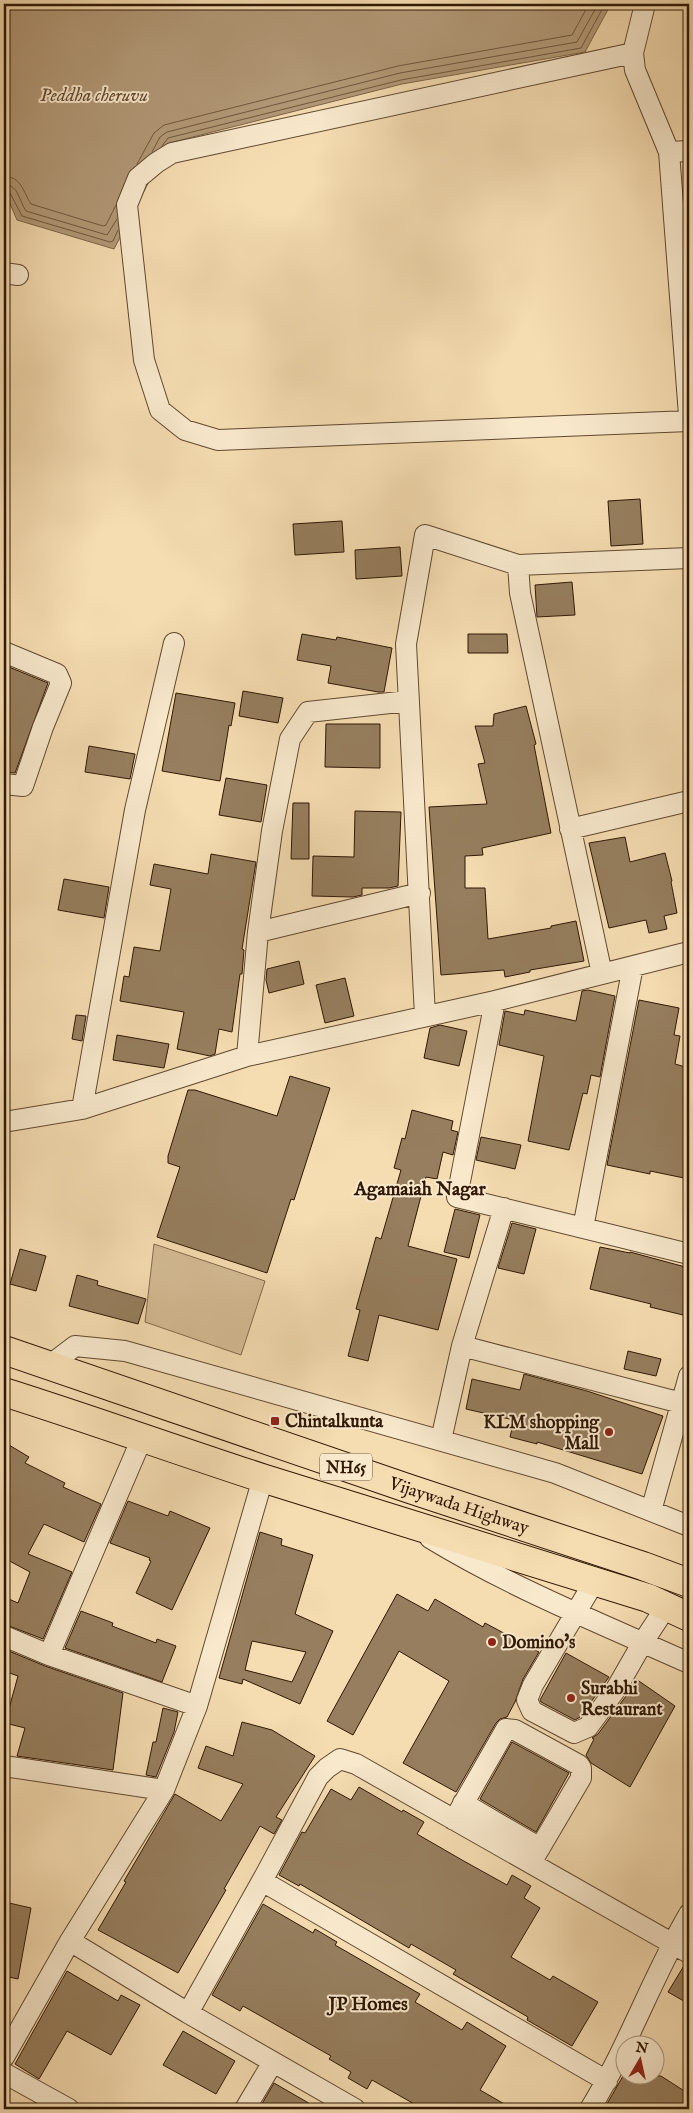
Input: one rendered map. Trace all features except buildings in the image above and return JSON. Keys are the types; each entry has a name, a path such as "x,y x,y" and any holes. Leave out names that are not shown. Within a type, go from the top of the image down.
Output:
{"highway":[{"name":"Vijaywada Highway","path":"4,1350 689,1583"},
{"name":"Vijaywada Highway","path":"4,1392 106,1424 142,1438 263,1478 648,1598 678,1612"}],"street":[{"path":"645,4 632,53 635,70 669,152 685,308 689,415"},
{"path":"632,53 172,153 156,163 138,178 127,205 144,360 160,410 185,430 218,440 689,422"},
{"path":"669,152 689,151"},
{"path":"425,1016 406,644 425,535 518,566 689,558"},
{"path":"518,566 520,593 602,974"},
{"path":"82,1109 135,810 174,643"},
{"path":"4,652 57,674 61,683 43,726 23,786 4,784"},
{"path":"247,1056 258,932 272,831 290,739 308,712 408,701"},
{"path":"570,828 689,801"},
{"path":"258,932 420,893"},
{"path":"4,1122 82,1109 247,1056 495,1001 689,952"},
{"path":"583,1228 633,966"},
{"path":"495,1001 457,1197 689,1254"},
{"path":"441,1440 462,1346 504,1208"},
{"path":"50,1366 75,1346 125,1352 555,1473 689,1526"},
{"path":"462,1346 686,1404"},
{"path":"651,1511 686,1404 689,1376"},
{"path":"49,1655 142,1438"},
{"path":"4,2057 70,1941 164,1790 198,1706 263,1478"},
{"path":"402,1522 475,1565 576,1613 689,1663"},
{"path":"594,1582 533,1685 527,1700 532,1711 574,1733 588,1726 616,1689 643,1642 678,1612"},
{"path":"4,1636 49,1655 198,1706"},
{"path":"458,1812 506,1729 515,1730 579,1765 582,1778 535,1856"},
{"path":"188,2012 318,1777 326,1768 340,1759 356,1764 458,1812 535,1856 681,1948"},
{"path":"4,1766 164,1790"},
{"path":"262,1881 607,2081"},
{"path":"590,2109 681,1948 689,1914"},
{"path":"70,1941 355,2109"},
{"path":"245,2109 273,2062"},
{"path":"4,2073 69,2109"}],"shaded area":[{"path":"154,1244 265,1281 241,1355 145,1322"}],"water":[{"name":"Peddha cheruvu","path":"4,4 611,4 585,52 402,84 169,143 114,249 17,220 4,190"}],"place":[{"name":"Chintalkunta","path":"275,1421"},
{"name":"KLM shopping Mall","path":"609,1432"},
{"name":"Domino's","path":"492,1642"},
{"name":"Surabhi Restaurant","path":"571,1698"}],"district":[{"name":"Agamaiah Nagar","path":"420,1188"},
{"name":"JP Homes","path":"368,2003"}]}
